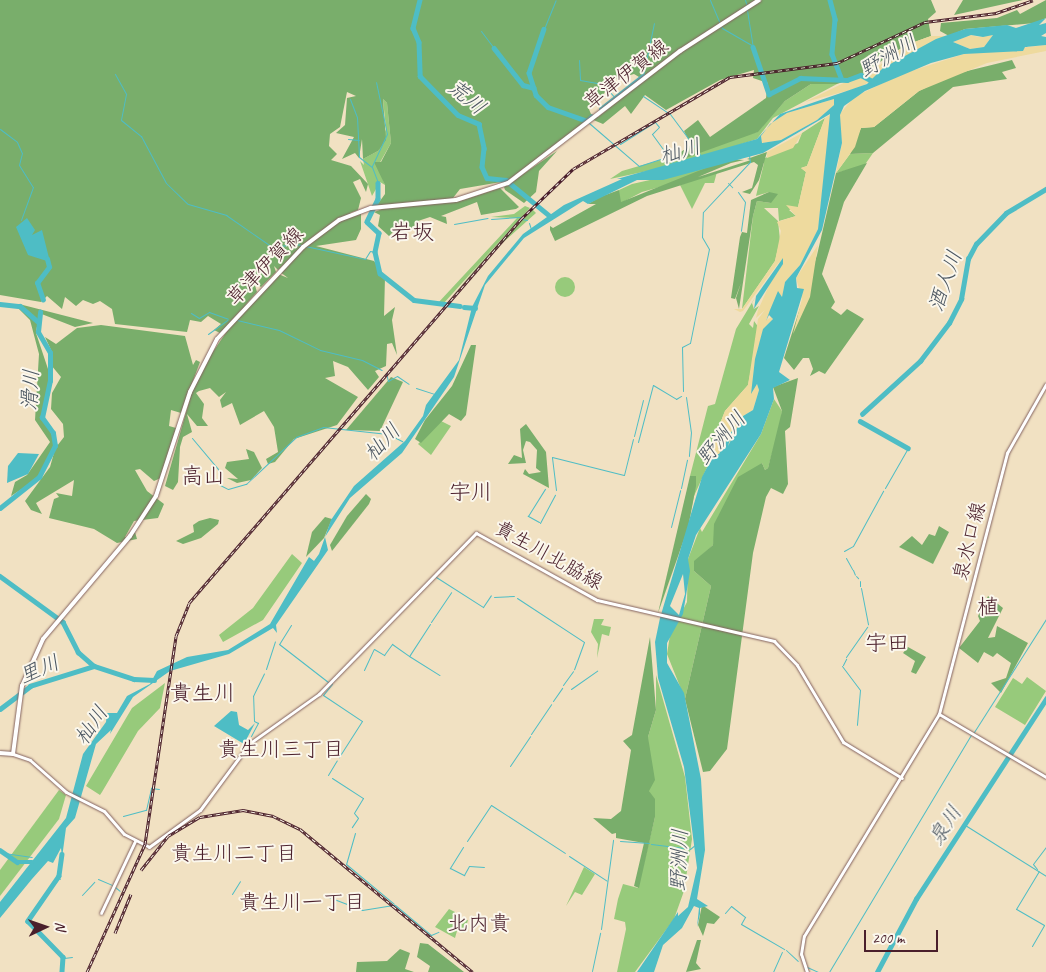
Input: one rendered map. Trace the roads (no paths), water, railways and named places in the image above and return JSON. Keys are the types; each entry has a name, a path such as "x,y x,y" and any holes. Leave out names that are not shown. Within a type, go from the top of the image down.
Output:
{"main road":[{"name":"草津伊賀線","path":"13,754 22,686 37,650 58,618 130,536 155,499 190,392 217,339 314,237 361,211 386,205 456,200 498,187 514,179 680,51 758,0"},
{"name":"泉水口線","path":"939,714 1007,453 1046,384"},
{"name":"貴生川北脇線","path":"135,841 149,848 197,813 250,743 304,708 333,681 474,533 597,600 727,629 778,644 797,665 843,742 902,778"},
{"path":"807,972 801,954 804,936 902,778 939,714 1046,777"},
{"path":"0,753 13,754 30,760 60,788 96,806 135,841 101,913"}],"water":[{"path":"1046,18 1039,25 1046,23 1046,33 1041,36 1046,37 1046,45 1025,47 1023,51 964,54 931,63 865,91 844,106 840,115 842,143 822,230 796,278 797,288 804,289 779,372 790,380 773,388 774,399 761,434 696,535 688,559 690,571 683,614 667,643 667,663 684,693 701,779 705,850 697,899 708,906 700,908 697,927 699,908 694,906 682,928 663,945 654,972 637,972 678,912 678,916 688,907 697,868 684,767 658,678 655,642 660,618 702,477 714,454 719,454 733,429 728,446 743,416 753,410 759,390 757,384 751,394 755,359 763,329 773,319 769,315 766,321 778,291 782,297 785,282 800,265 818,229 830,114 763,153 663,180 637,180 588,204 583,201 524,238 485,285 454,377 402,453 350,498 325,537 331,520 354,486 405,441 423,416 426,405 459,360 472,307 488,276 523,234 564,205 622,179 617,179 757,139 766,129 761,136 762,143 781,140 817,120 834,105 834,99 787,113 772,123 780,114 867,84 883,68 936,39 965,29 1007,25 1016,28","holes":["971,35 983,37 993,35 984,47 970,49 953,42","683,574 685,594 679,615 670,606"]},
{"path":"27,218 35,230 32,235 42,230 50,262 28,255 16,227"},
{"path":"783,258 783,264 754,309 756,296"},
{"path":"18,453 39,454 28,474 7,483 8,466"},
{"path":"325,537 328,550 276,625 277,633 273,628 229,654 170,671 133,697 110,734 111,730 96,744 75,818 66,828 62,858 61,848 53,863 48,861 0,918 0,902 66,818 83,754 106,722 107,713 117,713 127,696 150,684 157,671 187,657 228,650 270,624 309,557 314,561 319,554"},
{"path":"231,711 237,712 239,725 248,730 255,723 244,744 214,726"}],"waterway":[{"name":"荒川","path":"420,0 413,28 419,42 420,76 458,115 479,124 484,148 482,167 487,178 506,180 550,216"},
{"path":"544,29 556,0"},
{"path":"710,0 722,28 752,45"},
{"path":"745,0 747,6"},
{"path":"830,0 835,19 832,54 841,77"},
{"path":"747,10 753,47"},
{"path":"643,76 654,23"},
{"path":"544,29 529,73 536,95 548,107 587,121 591,117"},
{"path":"481,31 494,48"},
{"name":"野洲川","path":"753,47 769,94 800,78 847,80 861,75 874,82"},
{"path":"494,48 523,85 534,88"},
{"path":"579,60 580,80 603,84 615,98"},
{"path":"115,74 126,94 121,120 141,136 166,183 188,204 226,215 272,247 296,244 365,259 370,251 375,252"},
{"path":"601,109 643,76"},
{"path":"372,166 387,134 376,82"},
{"name":"杣川","path":"643,96 670,114 702,157"},
{"path":"350,99 357,117 359,157 372,167 378,183"},
{"name":"杣川","path":"620,144 655,122 659,127 652,134 675,166"},
{"name":"杣川","path":"589,123 639,166 667,157"},
{"name":"滑川","path":"0,129 17,142 22,153 19,165 33,187 21,220"},
{"path":"348,139 359,140"},
{"path":"683,391 682,347 690,343 709,249 702,237 703,212 750,162 749,155"},
{"path":"378,183 378,199 367,222 379,233 375,252 380,273 414,300 460,306"},
{"path":"728,183 732,187"},
{"name":"酒人川","path":"862,414 920,361 949,323 961,299 968,259 976,244 1006,213 1046,189"},
{"path":"738,192 745,202 741,231"},
{"path":"491,219 520,217"},
{"path":"454,224 487,218"},
{"path":"522,219 527,220"},
{"path":"529,223 531,229"},
{"name":"滑川","path":"43,300 37,283 49,267 47,259"},
{"path":"0,304 20,306 37,321"},
{"path":"464,307 475,308"},
{"name":"滑川","path":"0,508 39,477 55,446 53,433 42,418 50,381 50,353 38,332 40,312"},
{"path":"191,313 199,318 209,312 228,319"},
{"path":"208,334 227,320"},
{"path":"237,320 279,330 320,350 362,360 382,370"},
{"path":"386,373 388,381 397,376 409,384"},
{"path":"638,442 653,385 676,399 681,396"},
{"path":"416,388 434,394"},
{"name":"野洲川","path":"686,397 691,432 689,456"},
{"path":"634,436 643,400"},
{"name":"酒人川","path":"860,421 908,448"},
{"name":"杣川","path":"192,438 218,469 220,485 228,489 246,484 296,437 323,427 388,434 402,441"},
{"path":"556,490 552,457 624,475 633,439"},
{"path":"885,488 908,448"},
{"name":"野洲川","path":"681,488 687,460"},
{"path":"539,522 528,516 545,489"},
{"path":"671,527 680,490"},
{"path":"844,551 853,546 883,491"},
{"path":"540,523 555,495"},
{"path":"846,558 852,569"},
{"path":"853,570 855,575"},
{"name":"滑川","path":"0,576 63,622 78,652 94,666 134,679 154,680"},
{"path":"436,577 483,607 491,595"},
{"path":"860,581 860,586"},
{"path":"861,588 868,624"},
{"path":"431,622 451,592"},
{"path":"494,597 514,596"},
{"path":"517,598 584,642 574,669"},
{"path":"974,732 1046,619"},
{"path":"430,624 409,656 439,675"},
{"path":"291,625 279,644 328,682"},
{"path":"846,657 867,627"},
{"path":"266,669 275,641"},
{"path":"364,670 374,649 384,655 392,644 409,656"},
{"path":"843,665 846,659"},
{"name":"里川","path":"0,709 30,686 94,666"},
{"path":"842,666 860,690 857,725"},
{"path":"563,685 573,671"},
{"path":"571,689 597,671"},
{"path":"251,736 258,723 254,721 253,696 264,673"},
{"path":"332,684 323,695 362,721 339,757"},
{"path":"553,701 562,688"},
{"name":"泉川","path":"877,972 916,899 1046,699"},
{"path":"531,734 551,704"},
{"path":"829,972 971,735"},
{"path":"510,766 530,736"},
{"path":"328,775 337,760"},
{"path":"332,778 363,798 354,813 358,818 352,827"},
{"path":"123,816 146,810 151,788 159,789"},
{"path":"467,841 491,805 565,853"},
{"path":"965,825 1046,876"},
{"path":"355,833 346,864 394,904"},
{"path":"601,929 613,840"},
{"path":"620,841 649,843"},
{"name":"野洲川","path":"651,844 690,849 695,845"},
{"path":"463,847 450,868 464,875 469,866 484,867"},
{"path":"1037,869 1033,864 1046,847"},
{"path":"0,850 17,862 32,862"},
{"path":"4,853 32,857"},
{"path":"62,854 59,876 28,921 63,957 62,972"},
{"path":"569,856 607,881"},
{"path":"1032,946 1044,925 1016,909 1039,871"},
{"path":"98,879 112,885"},
{"path":"232,894 240,881"},
{"path":"82,895 94,882"},
{"path":"115,887 120,891"},
{"path":"326,896 362,910 395,905 431,935 438,932"},
{"path":"725,913 731,906 745,917 741,924 784,949"},
{"path":"592,971 600,933"},
{"path":"786,950 798,961"},
{"path":"773,972 782,952"},
{"path":"64,958 72,957"},
{"path":"807,967 818,972"}],"railway":[{"path":"87,972 145,844 176,636 189,603 521,219 573,169 730,77 837,63 925,22 996,13 1033,0"},
{"path":"141,870 168,836 200,817 243,810 273,816 300,829 473,972"},
{"path":"115,933 131,894"}],"district":[{"name":"岩坂","path":"412,233"},
{"name":"高山","path":"203,477"},
{"name":"宇川","path":"471,493"},
{"name":"植","path":"988,608"},
{"name":"宇田","path":"887,644"},
{"name":"貴生川","path":"203,694"},
{"name":"貴生川三丁目","path":"281,749"},
{"name":"貴生川二丁目","path":"234,853"},
{"name":"貴生川一丁目","path":"302,902"},
{"name":"北内貴","path":"479,923"}]}
